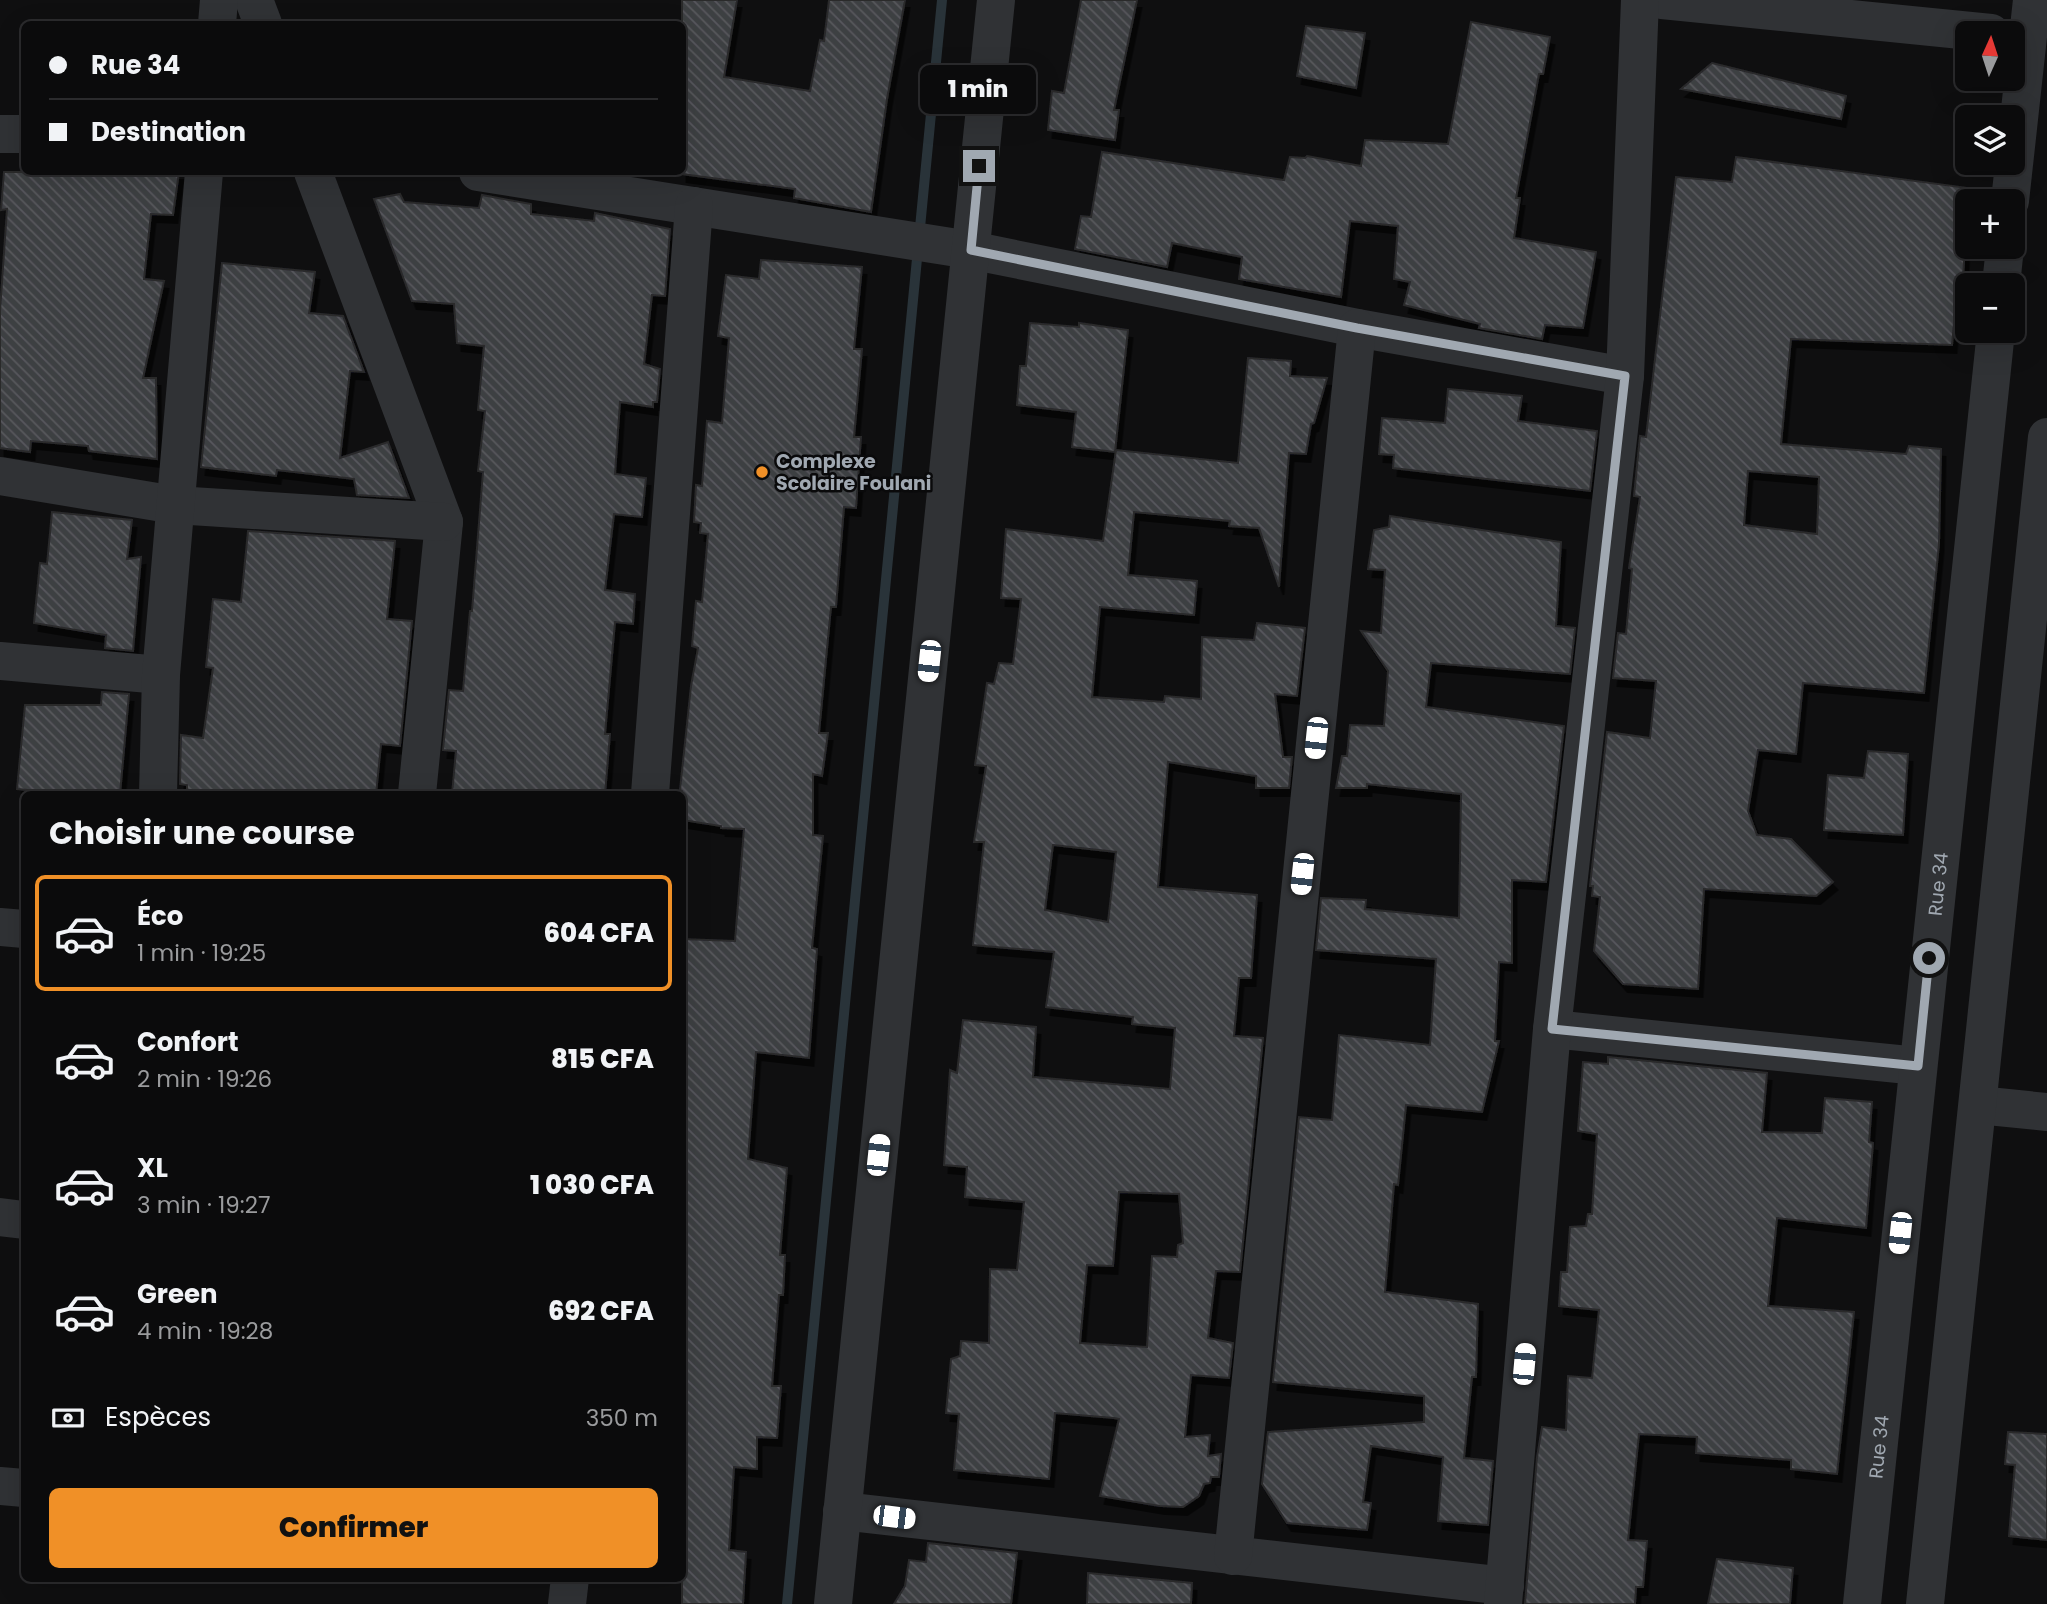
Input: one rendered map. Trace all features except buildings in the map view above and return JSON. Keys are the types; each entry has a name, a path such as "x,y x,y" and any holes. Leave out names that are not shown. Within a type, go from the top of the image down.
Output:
{"street":[{"path":"217,21 219,0"},
{"path":"254,0 261,21"},
{"path":"833,1604 957,247 996,0"},
{"path":"842,1511 1233,1556 1504,1595 1552,1029 1625,376 1640,0"},
{"path":"1662,0 1955,29"},
{"path":"2011,189 2032,0"},
{"path":"0,134 21,134"},
{"path":"158,791 161,675 204,175"},
{"path":"314,175 444,522 416,791"},
{"path":"497,175 957,247 1357,328 1625,376"},
{"path":"650,791 694,206"},
{"path":"1233,1556 1357,328"},
{"name":"Rue 34","path":"1862,1604 1995,343"},
{"path":"1925,1604 2047,438"},
{"path":"0,476 175,505 444,522"},
{"path":"0,660 161,675"},
{"path":"0,928 21,929"},
{"path":"1552,1029 1918,1066"},
{"path":"1978,1105 2047,1112"},
{"path":"0,1217 21,1220"},
{"path":"0,1486 21,1488"},
{"path":"567,1604 570,1582"}],"waterway":[{"path":"787,1604 942,0"}],"place":[{"name":"Complexe Scolaire Foulani","path":"762,472"}],"route":[{"path":"979,166 971,250 1357,328 1625,376 1552,1029 1918,1066 1929,958"}]}
